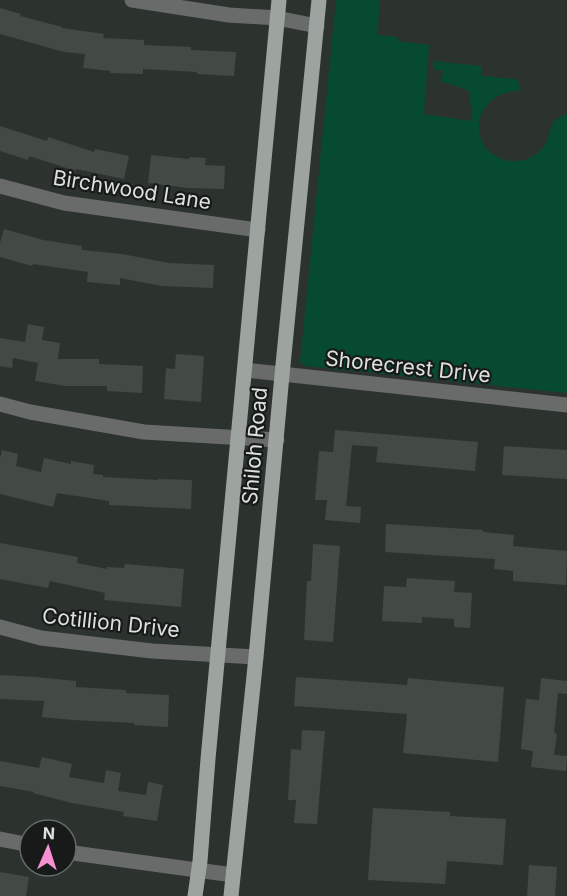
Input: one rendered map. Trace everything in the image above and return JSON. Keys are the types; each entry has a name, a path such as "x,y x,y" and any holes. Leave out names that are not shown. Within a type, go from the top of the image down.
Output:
{"main road":[{"name":"Shiloh Road","path":"195,896 279,0"},
{"name":"Shiloh Road","path":"231,896 319,0"}],"street":[{"path":"132,0 229,15 277,18 317,26"},
{"name":"Birchwood Lane","path":"0,186 64,203 258,230"},
{"name":"Shorecrest Drive","path":"245,370 567,405"},
{"path":"0,404 30,412 144,432 277,440"},
{"name":"Cotillion Drive","path":"0,627 41,638 152,651 256,657"},
{"path":"0,839 18,843"},
{"path":"78,854 233,875"}],"green space":[{"path":"336,0 380,0 377,35 397,37 397,41 429,45 424,114 471,121 472,104 468,106 470,94 468,90 440,81 444,71 433,69 433,61 482,66 481,76 516,79 520,84 519,91 495,98 481,115 480,136 485,146 494,155 514,161 534,156 547,141 553,123 567,114 567,393 306,366 300,362"}],"building":[{"path":"0,8 62,28 104,34 103,38 144,40 144,45 191,47 191,50 236,52 234,76 143,69 143,74 110,73 110,71 83,68 85,54 64,52 0,34"},
{"path":"0,126 47,141 48,137 94,152 95,149 129,156 124,179 76,169 76,171 29,156 28,160 0,151"},
{"path":"151,155 189,159 190,157 206,158 205,165 225,166 224,189 188,188 148,183"},
{"path":"4,229 43,240 82,246 82,250 122,254 169,263 214,265 213,288 162,286 120,278 120,285 87,282 88,272 33,264 32,266 0,257 0,243"},
{"path":"28,324 44,327 42,340 60,343 58,359 99,359 99,364 143,366 142,393 107,391 107,386 65,386 35,381 38,363 13,358 12,368 0,366 0,338 25,342"},
{"path":"176,354 204,356 201,402 164,399 166,368 175,369"},
{"path":"335,430 478,442 475,471 376,462 378,447 352,445 346,506 361,507 360,523 325,520 327,500 315,500 319,451 333,452"},
{"path":"504,446 567,450 567,479 502,475"},
{"path":"2,450 18,454 16,466 41,472 44,458 71,464 71,461 94,465 93,474 103,475 103,477 192,480 191,509 109,505 109,501 57,493 53,507 0,494"},
{"path":"386,524 483,530 483,532 514,535 513,546 567,551 566,585 513,581 513,571 494,569 495,559 385,552"},
{"path":"0,543 78,557 77,563 107,569 107,567 124,568 125,564 184,569 181,607 104,600 105,593 50,581 48,588 0,579"},
{"path":"313,544 340,546 333,642 304,640 307,581 311,581"},
{"path":"407,578 455,581 454,592 472,593 470,628 454,627 454,619 422,617 422,623 382,621 384,586 406,587"},
{"path":"0,675 76,681 76,687 126,690 126,693 169,695 168,727 42,717 44,701 0,699"},
{"path":"296,677 407,685 408,678 504,687 498,762 403,753 407,714 294,706"},
{"path":"541,678 567,681 567,694 558,693 554,733 557,734 554,755 567,756 566,771 531,767 533,751 521,749 526,699 539,700"},
{"path":"302,730 325,731 317,824 294,823 296,800 288,800 291,749 301,750"},
{"path":"42,757 72,764 69,777 104,783 106,770 121,773 118,791 146,795 148,782 163,785 157,821 123,816 124,812 72,803 34,792 0,786 0,761 39,768"},
{"path":"373,808 450,812 450,816 506,819 503,865 447,861 445,884 368,880"},
{"path":"529,865 557,867 555,896 527,896"},
{"path":"0,872 18,875 18,878 29,878 26,896 0,896"}]}
